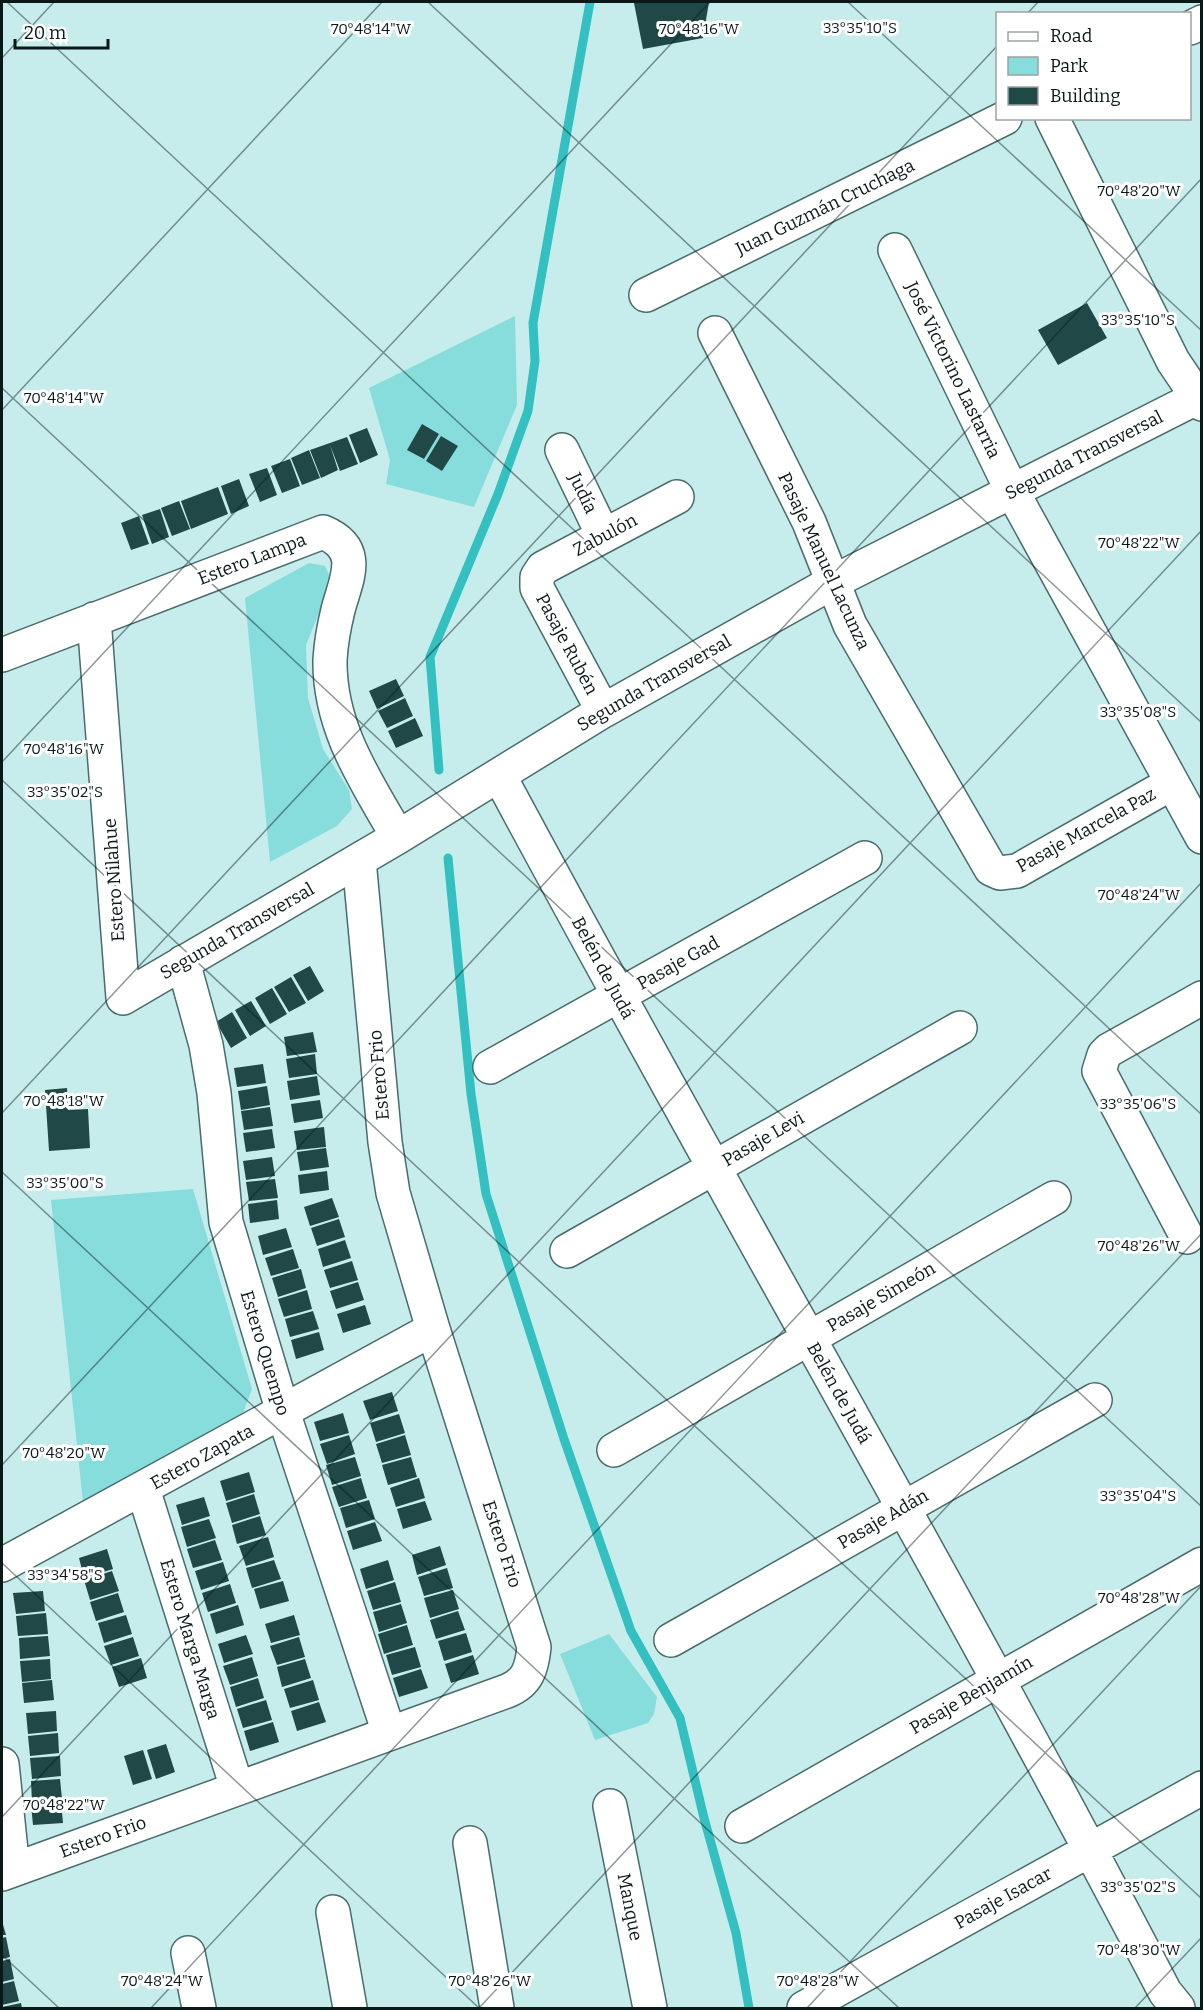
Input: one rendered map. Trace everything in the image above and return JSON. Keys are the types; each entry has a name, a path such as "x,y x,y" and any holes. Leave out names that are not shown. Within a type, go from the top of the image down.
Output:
{"street":[{"name":"Juan Guzmán Cruchaga","path":"646,295 1001,120"},
{"path":"1053,120 1173,361 1200,399"},
{"name":"José Victorino Lastarria","path":"895,250 1012,491 1202,837"},
{"name":"Pasaje Manuel Lacunza","path":"715,333 809,522 850,625 984,861 990,869 1000,873"},
{"name":"Segunda Transversal","path":"123,998 500,777 603,711 833,582 1200,399"},
{"name":"Judía","path":"562,450 603,535"},
{"name":"Zabulón","path":"537,577 543,568 677,497"},
{"name":"Estero Lampa","path":"2,655 323,532 334,536 349,558 350,571 333,633 331,685 335,713 356,766 398,837"},
{"name":"Pasaje Rubén","path":"537,577 537,588 603,711"},
{"name":"Estero Nilahue","path":"94,619 123,998"},
{"name":"Belén de Judá","path":"500,777 712,1168 904,1508 1091,1850 1165,1992 1178,2008"},
{"name":"Pasaje Marcela Paz","path":"1000,873 1017,871 1172,783"},
{"name":"Pasaje Gad","path":"490,1067 866,858"},
{"name":"Estero Frio","path":"7,1872 514,1688 532,1671 534,1647 433,1329 389,1172 359,860"},
{"name":"Estero Quempo","path":"183,962 206,1045 214,1093 226,1222 283,1412 389,1733"},
{"path":"1187,1237 1099,1071 1104,1055 1109,1050 1202,999"},
{"name":"Pasaje Levi","path":"567,1251 960,1028"},
{"name":"Pasaje Simeón","path":"614,1450 1054,1198"},
{"name":"Estero Zapata","path":"2,1565 433,1329"},
{"name":"Pasaje Adán","path":"671,1641 1095,1400"},
{"name":"Estero Marga Marga","path":"143,1489 237,1788"},
{"name":"Pasaje Benjamín","path":"742,1826 1202,1564"},
{"path":"2,1764 7,1872"},
{"name":"Pasaje Isacar","path":"804,2008 1202,1788"},
{"name":"Manque","path":"610,1806 650,2008"},
{"path":"470,1843 497,2008"},
{"path":"333,1912 350,2008"},
{"path":"188,1953 199,2008"}],"green space":[{"path":"515,316 517,405 474,507 386,484 390,460 369,388"},
{"path":"309,563 325,566 332,581 306,645 308,698 323,749 349,790 352,809 337,826 270,862 245,598"},
{"path":"193,1189 252,1389 243,1413 83,1502 51,1200"},
{"path":"609,1634 657,1697 654,1714 648,1723 595,1740 560,1654"}],"building":[{"path":"709,2 703,38 643,49 634,3"},
{"path":"1087,303 1107,338 1058,365 1038,330"},
{"path":"422,424 439,434 424,459 407,450"},
{"path":"367,428 378,455 360,463 349,435"},
{"path":"441,436 458,446 442,471 426,461"},
{"path":"347,437 358,464 340,471 330,445 338,470 321,478 310,450"},
{"path":"309,450 320,478 302,485 291,458"},
{"path":"290,459 300,486 282,493 271,466"},
{"path":"267,468 277,495 260,502 249,474"},
{"path":"239,479 249,506 231,514 221,486"},
{"path":"218,487 228,514 191,529 181,501"},
{"path":"179,501 190,529 172,536 161,508"},
{"path":"160,509 169,537 152,544 142,515"},
{"path":"139,516 149,544 131,550 121,523"},
{"path":"396,679 404,696 377,709 369,691"},
{"path":"405,698 413,716 387,728 378,711"},
{"path":"415,718 423,736 396,748 388,731"},
{"path":"310,966 324,991 308,1001 293,975"},
{"path":"291,977 306,1003 289,1012 274,987"},
{"path":"272,988 287,1014 270,1024 255,998"},
{"path":"251,1001 266,1026 250,1036 235,1010"},
{"path":"232,1012 247,1038 231,1048 216,1022"},
{"path":"313,1032 317,1052 287,1056 284,1037"},
{"path":"315,1054 317,1074 289,1078 286,1059"},
{"path":"263,1064 266,1083 237,1087 234,1068"},
{"path":"317,1076 320,1095 290,1100 287,1081"},
{"path":"267,1086 270,1105 241,1110 238,1091"},
{"path":"67,1088 68,1110 88,1109 90,1148 49,1151 45,1090"},
{"path":"320,1100 323,1118 294,1123 291,1104"},
{"path":"270,1107 273,1126 244,1130 241,1111"},
{"path":"324,1127 326,1147 297,1150 294,1131"},
{"path":"272,1129 275,1148 246,1152 243,1133"},
{"path":"326,1148 329,1167 300,1171 297,1152"},
{"path":"272,1157 275,1176 246,1180 243,1161"},
{"path":"327,1171 329,1190 300,1194 298,1175"},
{"path":"275,1179 278,1198 249,1201 246,1182"},
{"path":"332,1198 339,1217 310,1226 304,1207"},
{"path":"277,1200 279,1219 250,1223 248,1204"},
{"path":"339,1219 345,1237 317,1246 311,1228"},
{"path":"286,1228 292,1247 263,1255 258,1236"},
{"path":"345,1240 351,1258 323,1267 318,1249"},
{"path":"293,1249 299,1268 271,1276 265,1258"},
{"path":"352,1261 358,1280 330,1288 324,1270"},
{"path":"301,1269 306,1288 278,1297 272,1278"},
{"path":"358,1282 364,1300 336,1309 330,1291"},
{"path":"307,1290 312,1309 284,1317 278,1299"},
{"path":"365,1305 371,1324 343,1333 337,1314"},
{"path":"313,1311 319,1329 290,1337 285,1319"},
{"path":"319,1332 324,1350 296,1359 291,1340"},
{"path":"392,1392 398,1411 370,1420 363,1401"},
{"path":"343,1413 349,1433 320,1441 314,1422"},
{"path":"399,1414 405,1433 376,1442 370,1423"},
{"path":"349,1435 355,1454 327,1464 320,1444"},
{"path":"405,1435 411,1455 382,1463 376,1444"},
{"path":"355,1457 361,1476 332,1485 326,1465"},
{"path":"411,1457 417,1477 388,1485 382,1465"},
{"path":"249,1472 255,1492 226,1501 220,1481"},
{"path":"361,1478 367,1498 339,1507 332,1487"},
{"path":"419,1478 425,1498 396,1507 390,1488"},
{"path":"254,1494 260,1514 232,1523 226,1503"},
{"path":"204,1497 210,1516 182,1525 176,1505"},
{"path":"369,1500 375,1519 346,1528 340,1508"},
{"path":"425,1501 432,1520 403,1529 397,1509"},
{"path":"260,1516 266,1535 237,1544 232,1525"},
{"path":"209,1519 216,1538 187,1547 181,1527"},
{"path":"375,1522 382,1541 353,1550 347,1531"},
{"path":"268,1537 274,1557 246,1566 239,1546"},
{"path":"215,1540 222,1560 193,1568 187,1549"},
{"path":"440,1546 446,1565 417,1575 412,1555"},
{"path":"107,1549 113,1569 84,1578 79,1558"},
{"path":"274,1560 281,1579 252,1588 246,1568"},
{"path":"388,1560 394,1580 366,1589 360,1569"},
{"path":"223,1562 229,1581 201,1590 195,1571"},
{"path":"447,1568 453,1588 424,1596 418,1577"},
{"path":"112,1571 119,1591 90,1600 84,1580"},
{"path":"283,1581 289,1601 260,1609 254,1589"},
{"path":"395,1582 401,1602 373,1610 367,1591"},
{"path":"230,1584 236,1603 208,1612 202,1593"},
{"path":"453,1590 459,1609 430,1618 424,1598"},
{"path":"43,1591 45,1611 16,1614 13,1593"},
{"path":"118,1593 124,1612 96,1621 90,1602"},
{"path":"401,1604 407,1623 379,1632 373,1612"},
{"path":"238,1605 244,1625 216,1634 210,1614"},
{"path":"458,1611 465,1630 436,1639 430,1620"},
{"path":"46,1613 48,1634 18,1636 16,1616"},
{"path":"126,1615 132,1634 104,1643 98,1623"},
{"path":"294,1615 300,1635 271,1643 265,1624"},
{"path":"407,1625 413,1645 384,1654 378,1634"},
{"path":"466,1633 472,1652 444,1661 438,1641"},
{"path":"246,1635 253,1654 224,1663 218,1644"},
{"path":"48,1636 50,1656 20,1659 19,1638"},
{"path":"133,1637 139,1656 111,1665 104,1646"},
{"path":"299,1637 305,1657 277,1665 270,1646"},
{"path":"415,1647 421,1667 392,1675 386,1655"},
{"path":"473,1655 479,1674 451,1683 445,1664"},
{"path":"252,1657 258,1676 230,1685 223,1666"},
{"path":"141,1658 147,1678 119,1687 112,1667"},
{"path":"50,1659 51,1679 22,1682 20,1661"},
{"path":"305,1659 311,1678 282,1687 277,1667"},
{"path":"421,1669 428,1688 399,1697 393,1678"},
{"path":"258,1678 264,1698 236,1707 230,1687"},
{"path":"52,1680 54,1700 24,1703 22,1683"},
{"path":"313,1680 319,1700 290,1708 284,1689"},
{"path":"266,1700 272,1720 243,1728 237,1709"},
{"path":"319,1702 326,1722 297,1731 291,1711"},
{"path":"56,1711 57,1731 28,1734 26,1713"},
{"path":"273,1722 279,1742 250,1751 244,1731"},
{"path":"58,1733 59,1753 30,1756 28,1736"},
{"path":"166,1744 175,1772 156,1779 147,1750"},
{"path":"143,1750 152,1779 133,1785 124,1756"},
{"path":"60,1756 61,1776 32,1779 30,1758"},
{"path":"60,1779 62,1799 32,1802 31,1781"},
{"path":"61,1802 63,1823 33,1825 31,1805"},
{"path":"2,1921 6,1935 2,1935"},
{"path":"6,1937 10,1957 2,1959 2,1938"},
{"path":"10,1959 14,1979 2,1982 2,1961"},
{"path":"14,1981 19,2001 2,2005 2,1984"},
{"path":"21,2003 22,2008 2,2008 2,2007"}],"waterway":[{"path":"439,770 430,657 498,494 528,411 535,361 533,323 590,2"},
{"path":"448,858 471,1094 486,1194 564,1439 631,1631 680,1718 704,1818 736,1933 749,2008"}]}
